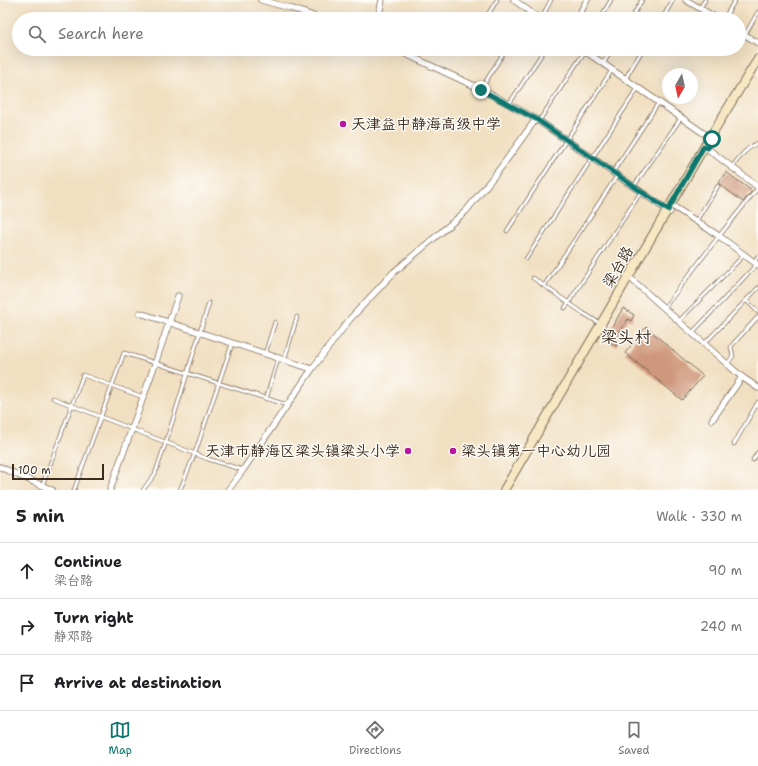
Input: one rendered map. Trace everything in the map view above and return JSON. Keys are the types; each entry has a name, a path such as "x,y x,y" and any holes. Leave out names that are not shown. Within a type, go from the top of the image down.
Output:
{"main road":[{"name":"梁台路","path":"504,490 631,278 758,59"},
{"name":"梁台路","path":"711,138 758,65"},
{"name":"梁台路","path":"508,490 603,325"}],"street":[{"path":"261,0 302,12"},
{"path":"379,12 382,0"},
{"path":"514,0 529,11"},
{"path":"581,12 587,0"},
{"path":"686,0 707,12"},
{"path":"746,36 758,43"},
{"path":"410,56 509,104 537,120 642,192 696,222 756,263"},
{"path":"592,56 711,138"},
{"path":"228,490 287,405 350,319 394,272 466,211 537,120"},
{"path":"706,147 758,188"},
{"path":"631,278 742,377 757,385"},
{"path":"110,490 156,364 178,296"},
{"path":"140,313 312,370"},
{"path":"712,420 742,377"},
{"path":"0,467 52,490"}],"lane":[{"path":"489,12 497,0"},
{"path":"545,12 551,0"},
{"path":"604,12 611,0"},
{"path":"635,12 642,0"},
{"path":"666,12 673,0"},
{"path":"700,8 705,0"},
{"path":"728,12 735,0"},
{"path":"746,33 758,12"},
{"path":"481,90 502,56"},
{"path":"509,104 541,56"},
{"path":"537,120 580,56"},
{"path":"603,64 608,56"},
{"path":"625,79 639,56"},
{"path":"507,232 612,70"},
{"path":"526,259 638,88"},
{"path":"544,286 659,102"},
{"path":"634,186 681,118"},
{"path":"732,167 740,156 753,145 758,143"},
{"path":"696,222 718,186"},
{"path":"664,308 718,236 758,188"},
{"path":"565,308 642,192"},
{"path":"679,321 744,254"},
{"path":"692,332 756,263 758,256"},
{"path":"533,278 568,303 603,325"},
{"path":"705,343 758,288"},
{"path":"746,300 758,312"},
{"path":"144,490 155,474 209,303"},
{"path":"266,399 296,317"},
{"path":"727,364 733,356 731,347 758,317"},
{"path":"265,354 275,322"},
{"path":"180,490 195,453 232,344"},
{"path":"74,490 124,353 287,405"},
{"path":"42,486 83,375 143,397"},
{"path":"53,398 243,470"},
{"path":"734,444 758,402"},
{"path":"753,460 758,452"}],"building":[{"path":"726,172 752,191 743,202 718,183"},
{"path":"623,308 634,315 631,321 628,319 615,340 619,342 616,346 605,340"},
{"path":"646,327 703,376 682,400 625,353"}],"place":[{"name":"天津益中静海高级中学","path":"343,124"},
{"name":"天津市静海区梁头镇梁头小学","path":"408,451"},
{"name":"梁头镇第一中心幼儿园","path":"453,451"}],"district":[{"name":"梁头村","path":"626,337"}],"route":[{"path":"481,90 536,119 668,210 704,146 708,148 712,139"}]}
